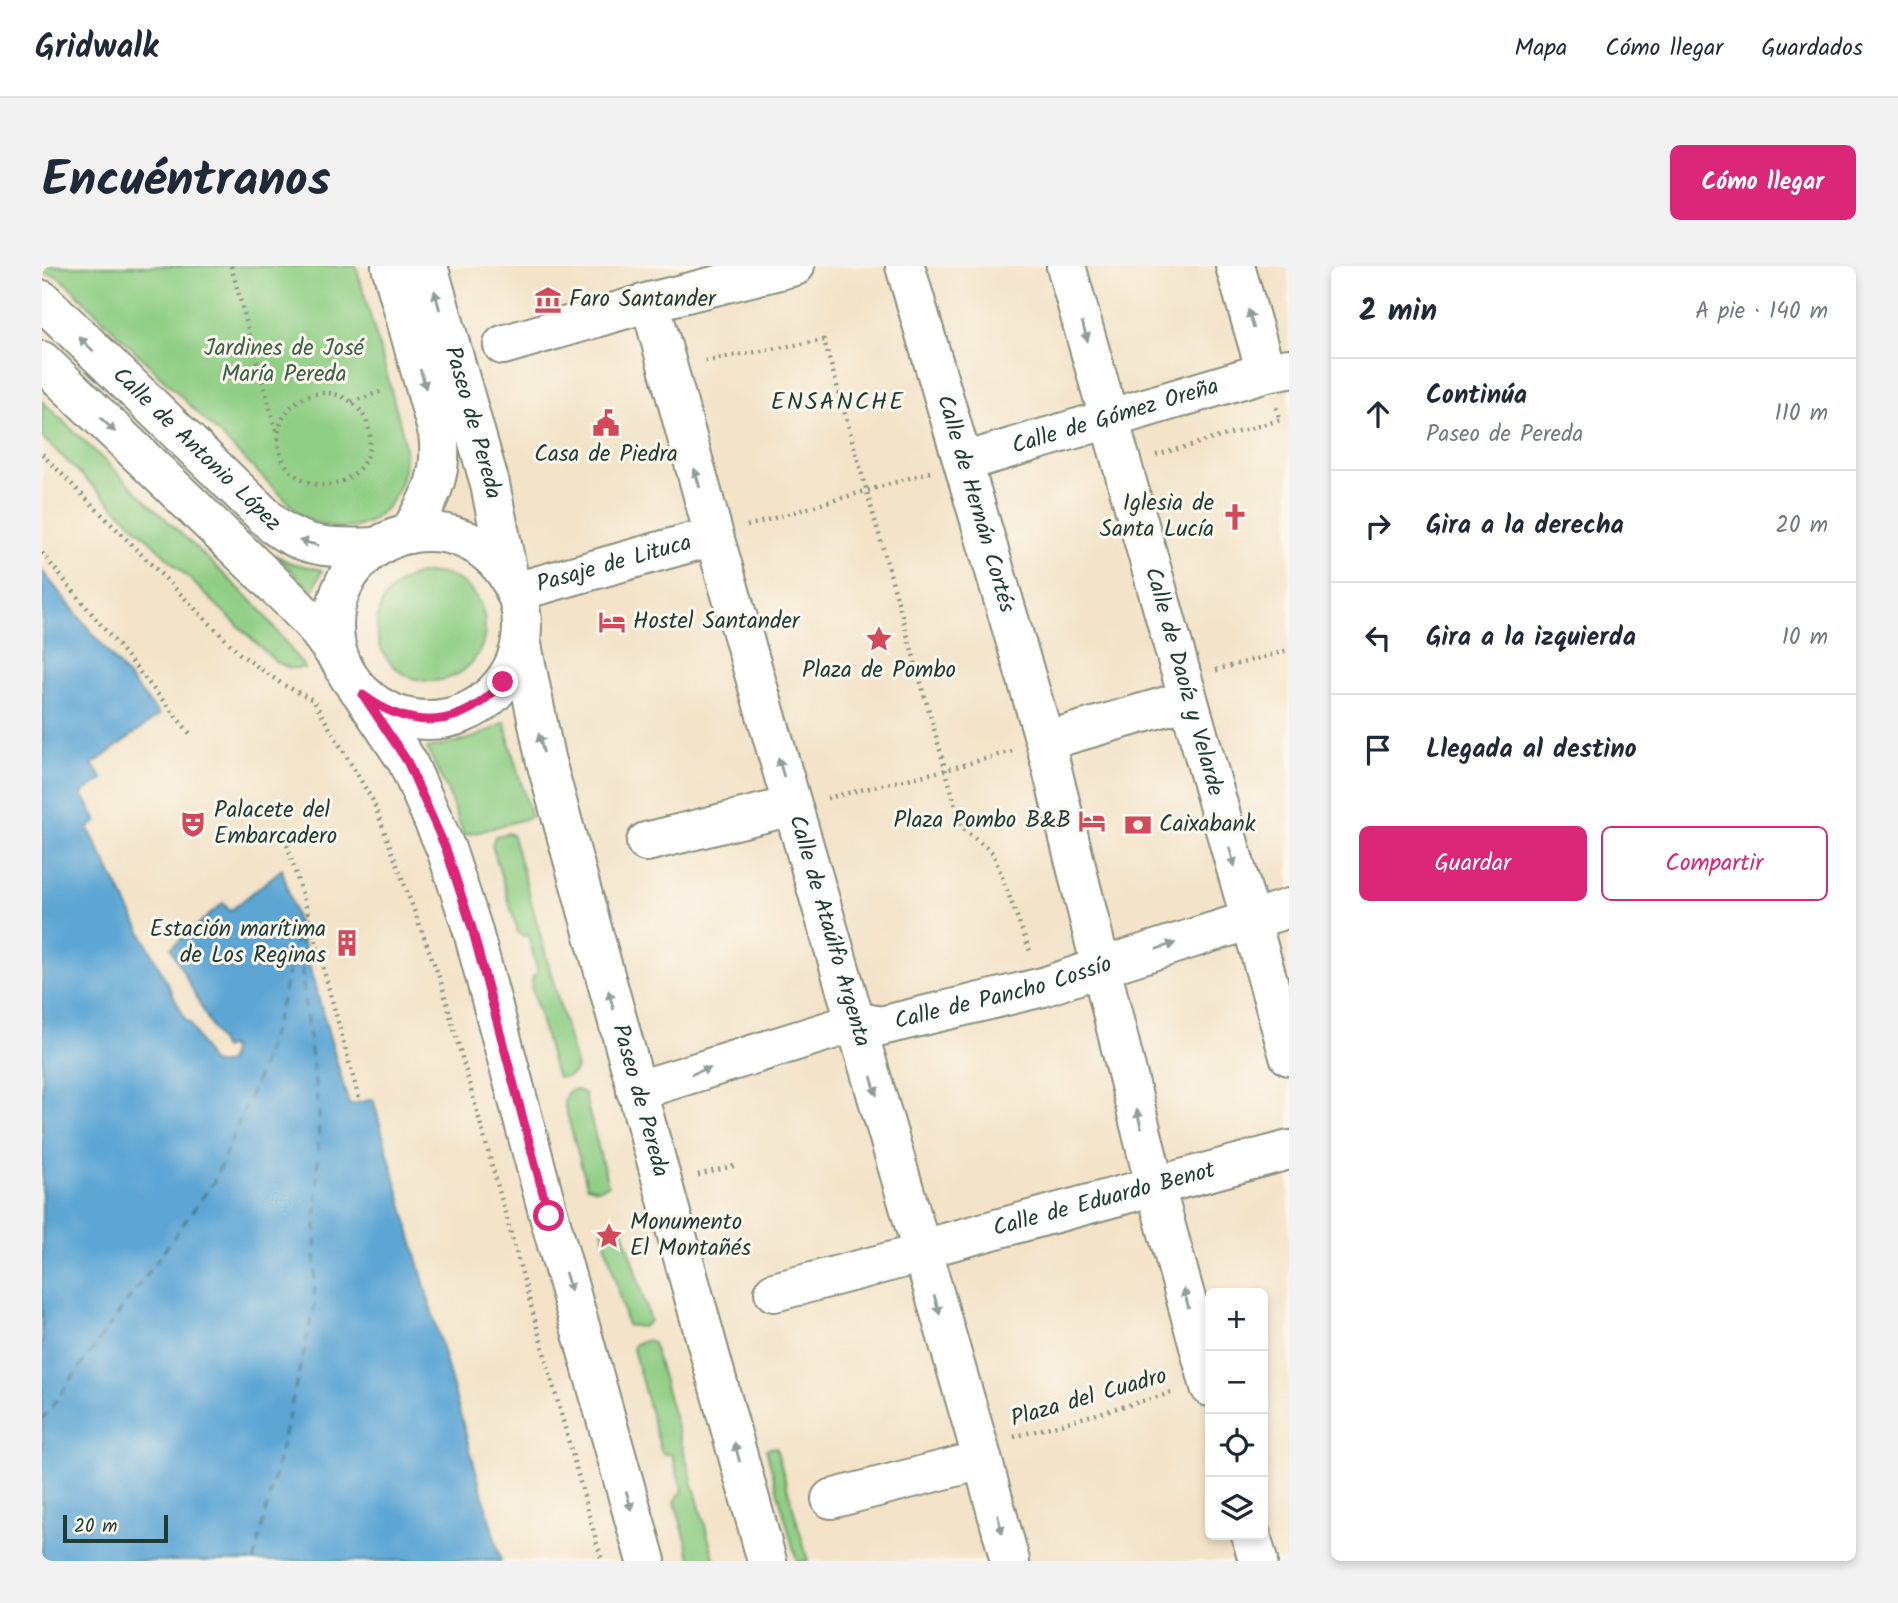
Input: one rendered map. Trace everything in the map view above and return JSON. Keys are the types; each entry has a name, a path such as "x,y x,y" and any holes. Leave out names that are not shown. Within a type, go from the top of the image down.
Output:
{"street":[{"name":"Paseo de Pereda","path":"391,266 438,433 441,457 436,481 393,540"},
{"name":"Paseo de Pereda","path":"428,266 490,484 512,586"},
{"path":"503,345 650,302 795,266"},
{"name":"Calle de Hernán Cortés","path":"905,266 1045,741 1156,1186 1205,1367"},
{"name":"Calle de Daoíz y Velarde","path":"1066,266 1289,1056"},
{"path":"1236,266 1277,370"},
{"name":"Calle de Antonio López","path":"42,300 275,526 309,544 344,548 393,540"},
{"name":"Calle de Ataúlfo Argenta","path":"650,302 714,536 809,802 853,1021 981,1453 1010,1561"},
{"name":"Calle de Antonio López","path":"42,361 289,600 313,625 341,662"},
{"name":"Calle de Gómez Oreña","path":"964,462 1277,370"},
{"path":"363,695 402,717 425,720 447,719 469,711 488,699 503,682 514,662 521,640 522,624 512,586 498,563 467,540 448,534 428,532 393,540 350,573 341,589 334,625 335,644 341,662 354,685 407,761 446,849 468,914 646,1561"},
{"name":"Pasaje de Lituca","path":"512,586 714,536"},
{"name":"Paseo de Pereda","path":"521,640 545,758 767,1561"},
{"path":"1045,741 1185,690"},
{"path":"646,842 809,802"},
{"name":"Calle de Pancho Cossío","path":"636,1091 853,1021 881,1026 1043,987 1289,908"},
{"name":"Calle de Eduardo Benot","path":"774,1292 1289,1150"},
{"path":"831,1499 981,1453"},
{"path":"1252,1540 1258,1561"}],"path":[{"path":"230,266 277,435 280,457 294,475 314,485 326,486 347,480 363,464 370,442 366,419 352,402 342,396 321,392 300,399 284,414 277,435"},
{"path":"703,361 824,340 962,828 993,853 1043,987"},
{"name":"Calle de Gómez Oreña","path":"1121,464 1280,420 1277,370"},
{"path":"352,402 380,392"},
{"path":"42,454 240,654 282,684 313,699 373,802 442,982 602,1561"},
{"path":"751,525 964,462"},
{"path":"42,553 192,736"},
{"path":"1185,690 1289,650"},
{"path":"809,802 946,770 1045,741"},
{"path":"287,845 360,1102"},
{"path":"298,925 310,920"},
{"path":"690,1177 737,1166"},
{"name":"Plaza del Cuadro","path":"981,1453 1205,1386"}],"green space":[{"name":"Jardines de José María Pereda","path":"42,266 356,266 402,430 404,468 399,487 390,503 377,517 352,527 335,528 302,516 65,282 56,276 42,273"},
{"path":"42,401 259,608 305,668 289,668 276,662 42,437"},
{"path":"275,555 291,563 322,570 313,591"},
{"path":"431,573 452,577 469,589 481,606 485,627 481,648 469,665 452,677 431,681 410,677 393,665 381,648 377,627 381,606 393,589 410,577"},
{"path":"505,722 531,817 464,835 427,748 468,739"},
{"path":"509,833 513,836 577,1068 567,1076 558,1077 555,1072 531,986 533,976 538,973 528,935 522,936 518,932 492,845 495,836"},
{"path":"575,1089 584,1093 608,1185 597,1189 587,1186 564,1103 567,1093"},
{"path":"622,1225 650,1321 642,1327 627,1325 602,1231"},
{"path":"648,1340 653,1343 715,1561 692,1561 675,1502 683,1492 672,1454 661,1451 633,1349 635,1344"},
{"path":"776,1447 808,1561 797,1561 766,1449"}],"water":[{"path":"42,571 159,715 92,765 103,779 82,793 97,822 88,828 187,1022 189,1021 214,1064 227,1062 230,1046 223,1049 171,948 223,903 230,911 282,869 349,1105 373,1099 501,1561 42,1561"}],"ferry route":[{"path":"254,1561 314,1309 319,1113 298,925"},
{"path":"42,1420 214,1181 260,1072 283,997 297,930"}],"place":[{"name":"Faro Santander","path":"548,300"},
{"name":"Casa de Piedra","path":"606,423"},
{"name":"Iglesia de Santa Lucía","path":"1235,517"},
{"name":"Hostel Santander","path":"612,622"},
{"name":"Plaza de Pombo","path":"879,639"},
{"name":"Plaza Pombo B&B","path":"1092,821"},
{"name":"Palacete del Embarcadero","path":"193,824"},
{"name":"Caixabank","path":"1138,825"},
{"name":"Estación marítima de Los Reginas","path":"347,943"},
{"name":"Monumento El Montañés","path":"609,1236"}],"district":[{"name":"ENSANCHE","path":"838,402"}],"route":[{"path":"503,682 488,699 469,711 447,719 402,717 363,695 407,761 446,849 472,928 549,1216"}]}
